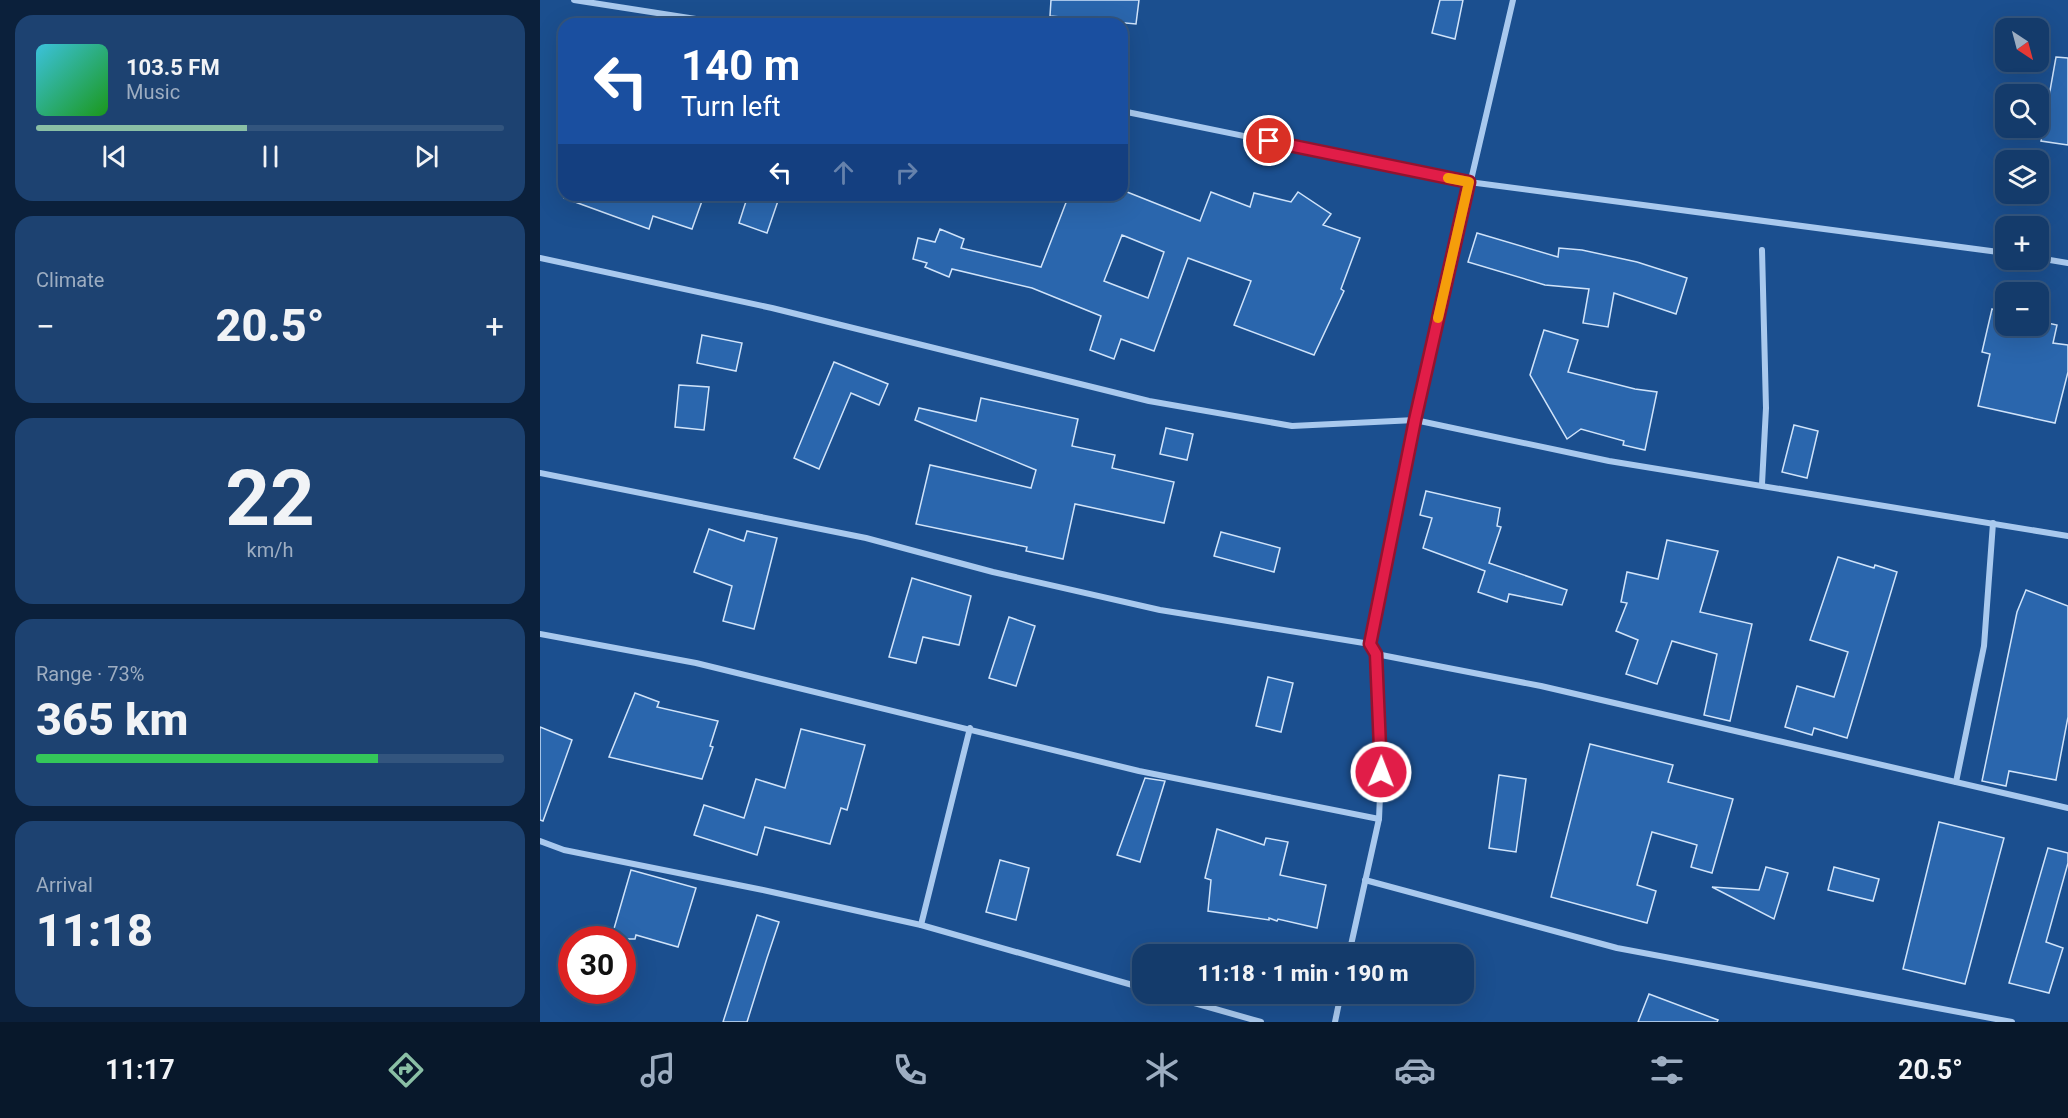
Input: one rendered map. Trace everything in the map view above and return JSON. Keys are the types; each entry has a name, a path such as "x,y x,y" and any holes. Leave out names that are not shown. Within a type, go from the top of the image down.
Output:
{"street":[{"path":"574,0 690,18"},
{"path":"1352,944 1379,819 1382,748 1376,654 1370,644 1415,420 1513,0"},
{"path":"1128,112 1469,182 1995,252"},
{"path":"1762,250 1766,408 1762,484"},
{"path":"540,258 772,308 1149,401 1292,426 1415,420 1609,460 2068,536"},
{"path":"2049,260 2068,263"},
{"path":"540,473 866,538 993,572 1160,610 1370,644"},
{"path":"1956,782 1984,646 1994,523"},
{"path":"540,634 696,663 1139,771 1379,819"},
{"path":"1376,654 1542,686 2068,808"},
{"path":"921,925 970,728"},
{"path":"540,841 564,850 764,890 921,925 1132,985"},
{"path":"1365,880 1617,948 2012,1022"},
{"path":"1198,1004 1261,1022"},
{"path":"1335,1022 1339,1004"}],"building":[{"path":"1051,0 1139,0 1136,24 1128,23 1128,18 1050,16"},
{"path":"1440,0 1463,0 1455,39 1432,33"},
{"path":"2056,57 2068,58 2068,145 2041,141 2042,138 2049,138 2049,96"},
{"path":"1128,192 1200,221 1211,192 1250,207 1254,193 1291,202 1298,192 1331,214 1323,225 1360,238 1341,289 1344,291 1314,355 1234,325 1251,281 1188,258 1154,351 1121,339 1114,359 1090,350 1101,316 1032,288 952,269 949,277 925,267 927,263 913,259 918,238 935,242 940,229 964,239 961,248 1041,267 1067,201 1128,201","holes":["1122,235 1164,252 1148,298 1104,281"]},
{"path":"572,201 702,201 692,229 653,216 649,229"},
{"path":"746,201 778,201 767,233 739,223"},
{"path":"1477,233 1558,257 1559,248 1582,250 1637,262 1687,278 1676,314 1614,293 1608,327 1583,323 1589,289 1545,285 1468,262"},
{"path":"1992,309 1995,310 1995,336 2049,336 2049,323 2057,325 2053,343 2068,345 2068,372 2055,423 1978,406 1990,354 1982,352"},
{"path":"1544,330 1578,340 1568,372 1635,389 1657,392 1645,450 1623,445 1624,441 1581,429 1567,439 1530,375"},
{"path":"702,335 742,343 736,371 697,363"},
{"path":"834,362 888,384 879,405 851,393 819,469 794,458"},
{"path":"679,385 709,387 704,430 675,427"},
{"path":"981,398 1078,419 1072,446 1115,455 1112,468 1174,482 1164,523 1075,504 1063,559 1026,551 1027,547 916,524 930,465 1031,488 1036,470 915,420 919,408 976,421"},
{"path":"1794,425 1818,431 1807,478 1782,472"},
{"path":"1166,428 1193,434 1187,460 1160,454"},
{"path":"1426,491 1500,508 1497,526 1501,527 1489,563 1567,590 1562,605 1509,594 1507,602 1478,592 1485,571 1423,548 1432,518 1420,515"},
{"path":"709,529 744,541 747,531 777,538 754,629 723,621 732,586 694,572"},
{"path":"1221,532 1280,548 1274,572 1214,556"},
{"path":"1667,540 1718,551 1700,612 1752,624 1730,721 1704,715 1717,654 1672,641 1657,684 1626,674 1638,640 1616,631 1627,603 1621,602 1627,572 1658,579"},
{"path":"1838,557 1897,572 1847,738 1814,728 1812,735 1785,727 1797,686 1834,697 1848,652 1810,640"},
{"path":"912,578 971,596 959,645 923,637 916,663 889,657"},
{"path":"2026,590 2068,606 2068,717 2056,780 2009,771 2006,786 1982,781 2017,612"},
{"path":"1009,617 1035,626 1016,686 989,678"},
{"path":"1268,677 1293,683 1281,732 1256,726"},
{"path":"635,693 659,702 657,707 718,721 710,746 713,747 702,779 609,757"},
{"path":"540,727 572,740 543,821 540,820"},
{"path":"801,729 865,745 847,810 841,808 830,844 765,827 757,855 694,835 704,805 744,818 756,779 785,788"},
{"path":"1590,744 1673,765 1668,782 1733,799 1712,873 1691,867 1697,845 1652,832 1637,885 1656,891 1647,923 1551,897"},
{"path":"1499,775 1526,779 1516,852 1489,848"},
{"path":"1145,778 1165,781 1140,862 1117,855"},
{"path":"1939,822 2004,838 1965,984 1903,969"},
{"path":"1217,829 1264,845 1266,838 1288,842 1280,875 1326,885 1317,928 1278,919 1277,921 1269,918 1269,920 1208,911 1211,880 1205,878"},
{"path":"2048,848 2068,853 2068,863 2046,942 2063,948 2049,993 2009,983"},
{"path":"1000,860 1029,868 1016,920 986,912"},
{"path":"1766,867 1788,873 1774,919 1712,887 1759,890"},
{"path":"1834,867 1879,879 1873,901 1828,890"},
{"path":"631,870 696,888 678,947 636,935 636,926 615,926"},
{"path":"757,915 779,922 747,1022 723,1022"},
{"path":"1649,994 1718,1020 1717,1022 1638,1022"}],"slow traffic":[{"path":"1438,318 1469,182 1448,178"}],"route":[{"path":"1269,141 1469,182 1415,420 1370,644 1376,654 1382,748 1381,772"}]}
